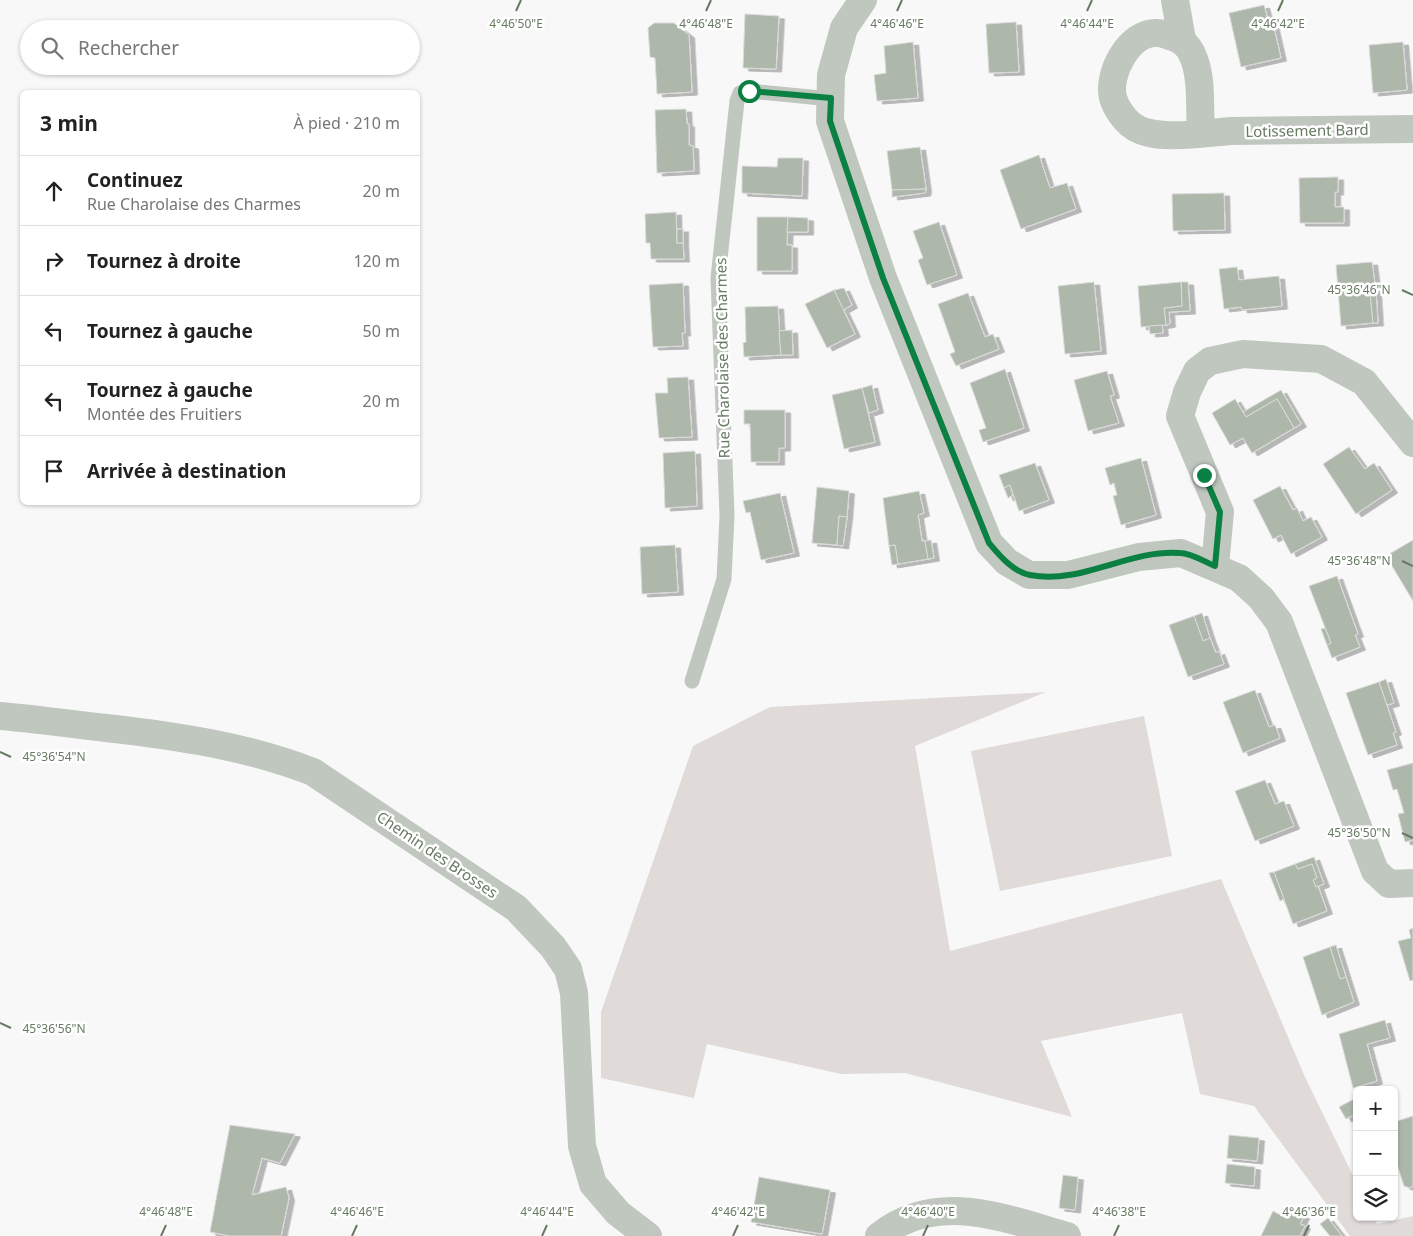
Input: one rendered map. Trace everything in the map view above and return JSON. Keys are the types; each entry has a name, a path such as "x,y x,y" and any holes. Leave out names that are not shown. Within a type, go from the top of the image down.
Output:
{"street":[{"path":"863,0 844,28 831,75 830,121 883,278 989,543 1007,562 1029,575 1068,575 1139,557 1181,552 1239,578 1261,598 1279,622 1375,872 1389,884 1413,884"},
{"path":"1175,0 1182,40 1191,51 1197,67 1201,133"},
{"name":"Lotissement Bard","path":"1182,40 1158,33 1133,42 1123,56 1114,76 1113,98 1121,114 1134,127 1160,135 1413,129"},
{"path":"1215,566 1220,512 1180,416 1187,392 1197,371 1210,361 1243,354 1321,358 1364,382 1413,443"},
{"name":"Chemin des Brosses","path":"0,716 177,736 246,750 279,759 313,772 516,908 553,947 568,969 574,1002 582,1146 593,1184 618,1213 648,1236"},
{"path":"879,1236 894,1224 923,1213 951,1210 980,1212 1067,1236"}],"lane":[{"name":"Rue Charolaise des Charmes","path":"692,681 724,578 727,516 718,278 737,101 740,93 749,91 831,98"}],"shaded area":[{"path":"1046,692 915,746 950,951 1221,879 1305,1077 1353,1176 1353,1221 1375,1221 1377,1224 1398,1221 1398,1219 1413,1216 1413,1236 1350,1236 1254,1106 1200,1094 1182,1013 1041,1041 1072,1117 905,1073 841,1074 707,1044 694,1098 601,1078 601,1012 693,746 770,707"},
{"path":"1144,716 1172,856 1000,891 971,751"}],"building":[{"path":"1264,5 1268,20 1272,19 1281,58 1241,67 1229,13"},
{"path":"745,14 779,16 776,69 743,68"},
{"path":"1016,22 1019,72 989,73 986,24"},
{"path":"654,23 674,23 689,35 692,92 657,94 655,58 650,57 648,28"},
{"path":"913,42 918,98 877,101 874,75 886,73 884,46"},
{"path":"1403,42 1407,90 1373,93 1369,45"},
{"path":"686,109 687,124 689,124 689,145 693,146 694,171 657,173 655,110"},
{"path":"920,147 926,189 892,190 887,151"},
{"path":"1039,155 1050,188 1067,183 1076,209 1021,229 1000,170"},
{"path":"778,158 803,158 802,196 742,193 742,166 777,167"},
{"path":"1338,177 1335,207 1344,207 1344,223 1300,223 1299,178"},
{"path":"926,189 925,193 892,197 892,190"},
{"path":"1224,193 1225,230 1173,231 1172,194"},
{"path":"676,212 677,243 683,243 684,259 651,259 650,243 646,243 645,214"},
{"path":"757,217 788,217 787,245 792,245 792,271 757,271"},
{"path":"788,217 808,218 808,232 787,232"},
{"path":"939,222 957,275 927,285 918,260 923,258 913,231"},
{"path":"677,229 683,229 683,243 677,243"},
{"path":"1372,262 1376,292 1370,292 1373,323 1341,326 1336,265"},
{"path":"1237,267 1239,280 1279,276 1282,306 1242,310 1241,307 1224,309 1219,269"},
{"path":"1094,282 1101,351 1065,354 1058,286"},
{"path":"1181,282 1188,282 1190,311 1169,312 1170,324 1166,325 1164,308 1182,306"},
{"path":"1181,282 1182,306 1164,308 1166,325 1141,327 1138,286"},
{"path":"683,283 685,333 682,333 683,346 653,347 649,285"},
{"path":"844,288 852,305 843,310 834,290"},
{"path":"834,290 855,334 827,348 805,304"},
{"path":"1370,292 1376,292 1378,323 1373,323"},
{"path":"968,293 985,337 993,334 999,349 956,366 950,354 955,352 938,304"},
{"path":"778,306 781,355 744,357 743,343 746,342 745,307"},
{"path":"1162,325 1163,333 1150,334 1149,326"},
{"path":"792,330 793,355 781,355 779,331"},
{"path":"1005,369 1024,428 983,442 979,430 986,428 970,383"},
{"path":"1107,371 1114,395 1110,396 1119,423 1088,431 1074,380"},
{"path":"688,377 692,437 659,438 655,393 668,393 667,378"},
{"path":"872,385 878,410 869,413 862,388"},
{"path":"862,388 875,442 844,449 832,395"},
{"path":"1281,390 1301,424 1294,428 1277,399 1246,417 1243,412"},
{"path":"1235,399 1246,417 1277,399 1294,428 1252,453 1243,438 1230,445 1212,413"},
{"path":"744,410 785,410 785,448 779,448 779,462 751,462 750,424 744,424"},
{"path":"1349,447 1365,469 1374,463 1392,490 1356,514 1323,464"},
{"path":"695,451 697,506 665,508 663,453"},
{"path":"1141,458 1156,515 1121,525 1113,496 1117,495 1114,483 1110,485 1105,468"},
{"path":"1035,463 1049,500 1019,511 1010,485 1004,488 999,475"},
{"path":"1010,485 1013,495 1008,498 1004,488"},
{"path":"1280,486 1293,510 1297,508 1303,521 1311,517 1322,537 1291,554 1281,535 1273,539 1253,500"},
{"path":"817,487 849,491 847,517 839,516 837,545 812,543"},
{"path":"919,491 924,513 918,515 922,541 925,541 928,559 898,564 895,545 889,546 883,498"},
{"path":"780,493 794,553 761,560 750,512 746,513 743,501"},
{"path":"839,516 847,517 843,546 837,545"},
{"path":"931,540 934,558 928,559 925,541"},
{"path":"1413,540 1413,601 1386,556"},
{"path":"675,545 678,592 642,594 640,547"},
{"path":"895,545 898,564 892,565 889,546"},
{"path":"1337,576 1358,634 1355,635 1360,647 1332,658 1327,645 1331,643 1309,586"},
{"path":"1202,613 1210,638 1203,641 1194,616"},
{"path":"1194,616 1203,641 1210,638 1216,653 1219,651 1224,664 1188,677 1169,625"},
{"path":"1325,628 1331,643 1327,645 1321,629"},
{"path":"1386,679 1394,703 1387,705 1379,682"},
{"path":"1379,682 1396,732 1393,733 1397,745 1368,755 1346,693"},
{"path":"1255,690 1269,727 1275,725 1280,738 1243,753 1223,702"},
{"path":"1413,763 1413,840 1405,842 1398,814 1404,813 1397,789 1393,790 1387,770"},
{"path":"1265,780 1275,804 1284,801 1294,826 1255,841 1235,791"},
{"path":"1314,857 1324,884 1316,887 1313,880 1317,878 1312,864 1298,869 1295,864"},
{"path":"1295,864 1298,869 1312,864 1317,878 1313,880 1316,887 1318,886 1327,911 1293,924 1274,872"},
{"path":"1274,872 1284,899 1280,901 1269,873"},
{"path":"1413,928 1413,980 1410,981 1398,941 1411,938 1409,930"},
{"path":"1336,945 1346,977 1340,979 1330,947"},
{"path":"1330,947 1340,979 1346,977 1354,1002 1322,1015 1303,957"},
{"path":"1385,1020 1390,1038 1367,1044 1377,1081 1353,1086 1353,1088 1339,1034"},
{"path":"1353,1100 1353,1115 1346,1119 1339,1107"},
{"path":"1413,1116 1413,1186 1410,1188 1404,1186 1398,1167 1398,1121"},
{"path":"230,1125 295,1134 280,1163 262,1158 252,1195 286,1187 289,1198 281,1236 230,1236 210,1232"},
{"path":"1229,1135 1259,1138 1257,1161 1227,1158"},
{"path":"1227,1164 1255,1167 1254,1186 1225,1183"},
{"path":"1063,1175 1078,1177 1075,1210 1059,1208"},
{"path":"759,1177 830,1190 822,1234 751,1222"},
{"path":"1290,1209 1304,1216 1300,1224 1305,1226 1300,1236 1261,1236 1273,1211 1286,1218"},
{"path":"1328,1218 1342,1236 1330,1236 1320,1224"}],"route":[{"path":"749,91 831,98 830,121 883,278 989,543 1007,562 1029,575 1068,575 1139,557 1181,552 1215,566 1220,512 1204,475"}]}
